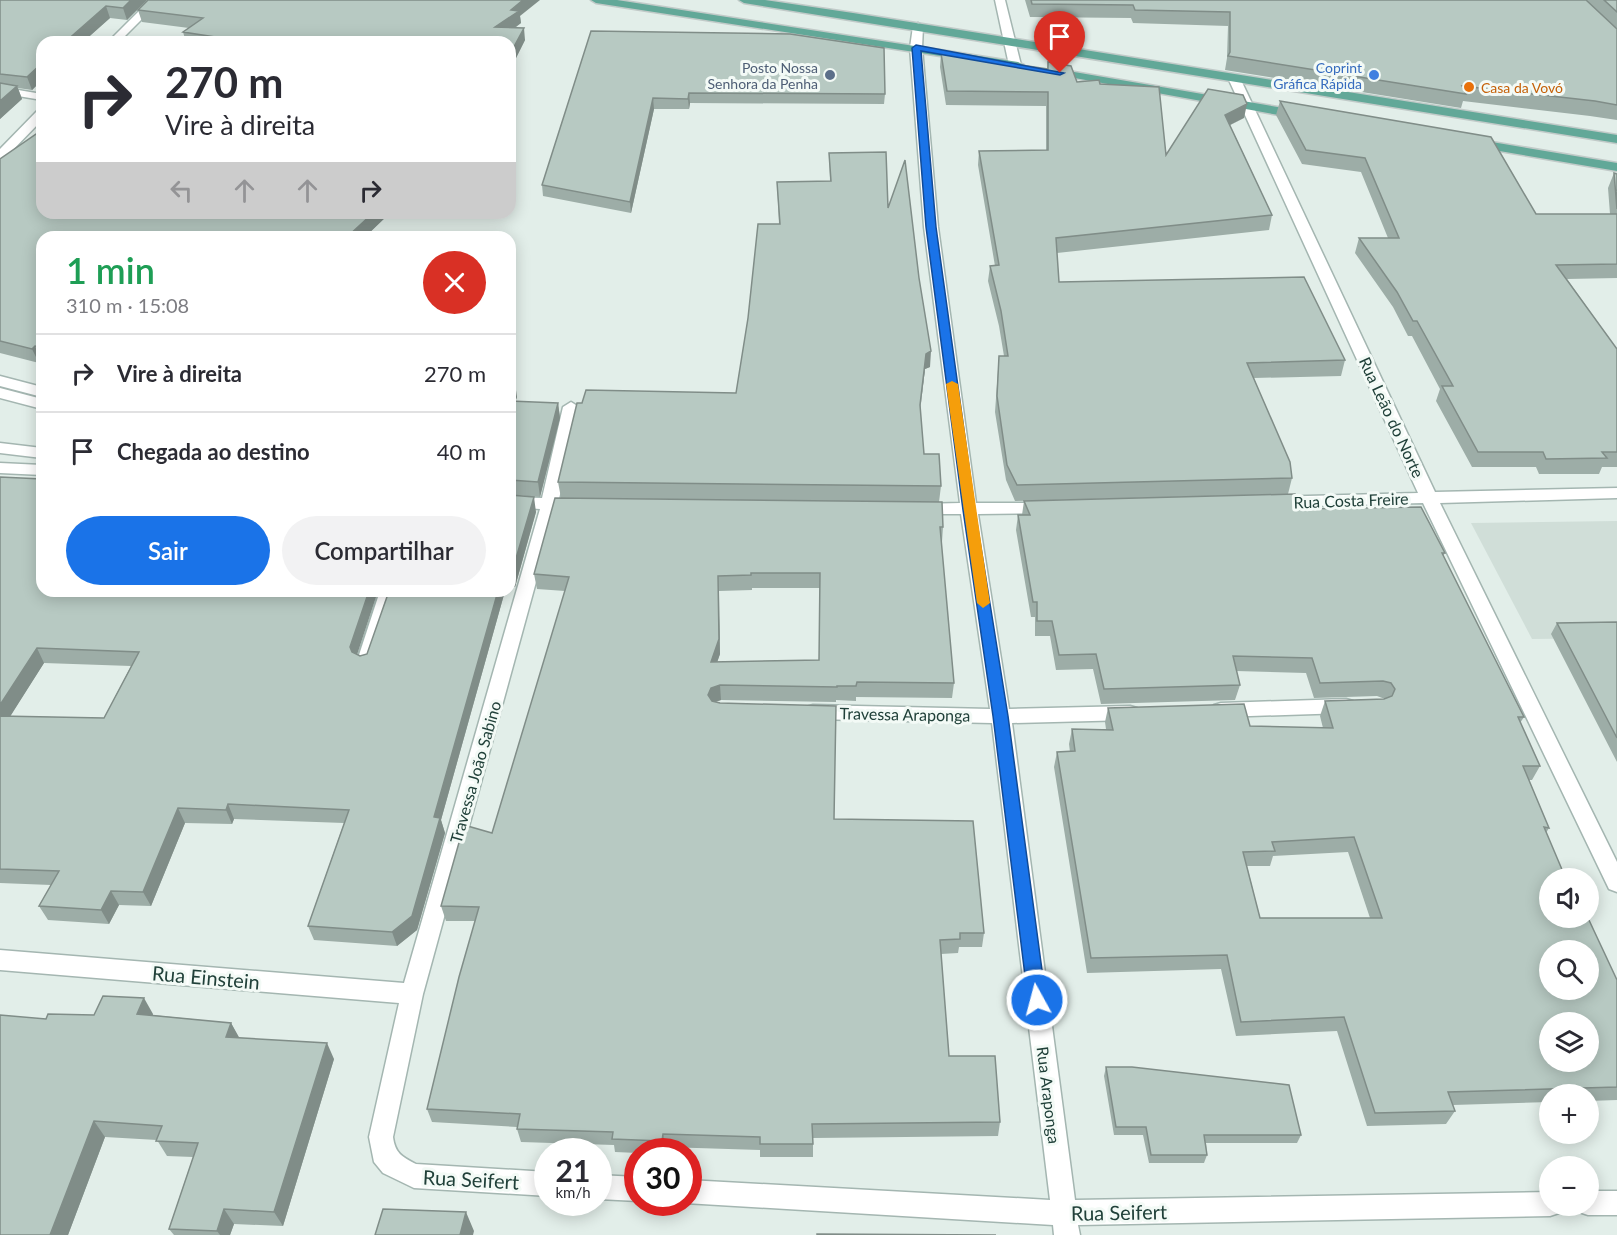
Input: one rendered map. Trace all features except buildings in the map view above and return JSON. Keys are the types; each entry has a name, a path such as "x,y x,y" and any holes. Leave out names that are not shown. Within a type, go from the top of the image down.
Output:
{"main road":[{"path":"596,0 698,11 1310,116"},
{"path":"744,0 1010,40 1617,139"},
{"path":"1464,142 1617,167"}],"street":[{"path":"119,36 156,0"},
{"path":"1000,0 1010,40 1027,67"},
{"name":"Rua Araponga","path":"918,26 916,48 931,227 969,510 1001,716 1066,1224"},
{"name":"Rua Leão do Norte","path":"1234,78 1429,498 1617,883"},
{"path":"0,90 36,96"},
{"path":"0,156 36,119"},
{"path":"0,381 36,390"},
{"path":"0,393 36,402"},
{"name":"Travessa João Sabino","path":"381,1137 412,994 549,505 571,407"},
{"path":"0,448 36,452"},
{"path":"0,468 36,470"},
{"name":"Rua Costa Freire","path":"1252,502 1617,493"},
{"path":"516,502 597,505"},
{"path":"909,509 1064,507"},
{"path":"1201,710 1366,705"},
{"name":"Travessa Araponga","path":"791,711 1001,716 1154,712"},
{"name":"Rua Einstein","path":"0,960 412,994"},
{"name":"Rua Seifert","path":"381,1137 383,1154 392,1166 414,1176 534,1183"},
{"name":"Rua Seifert","path":"702,1193 1066,1224 1539,1204"},
{"path":"1599,1203 1617,1203"}],"lane":[{"path":"365,662 386,597"}],"shaded area":[{"path":"1617,521 1617,638 1532,639 1471,523"}],"slow traffic":[{"path":"952,384 983,603"}],"place":[{"name":"Posto Nossa Senhora da Penha","path":"830,75"},
{"name":"Coprint Gráfica Rápida","path":"1374,75"},
{"name":"Casa da Vovó","path":"1469,87"}],"route":[{"path":"1037,1000 1001,716 969,510 931,227 916,48 1060,73"}]}
